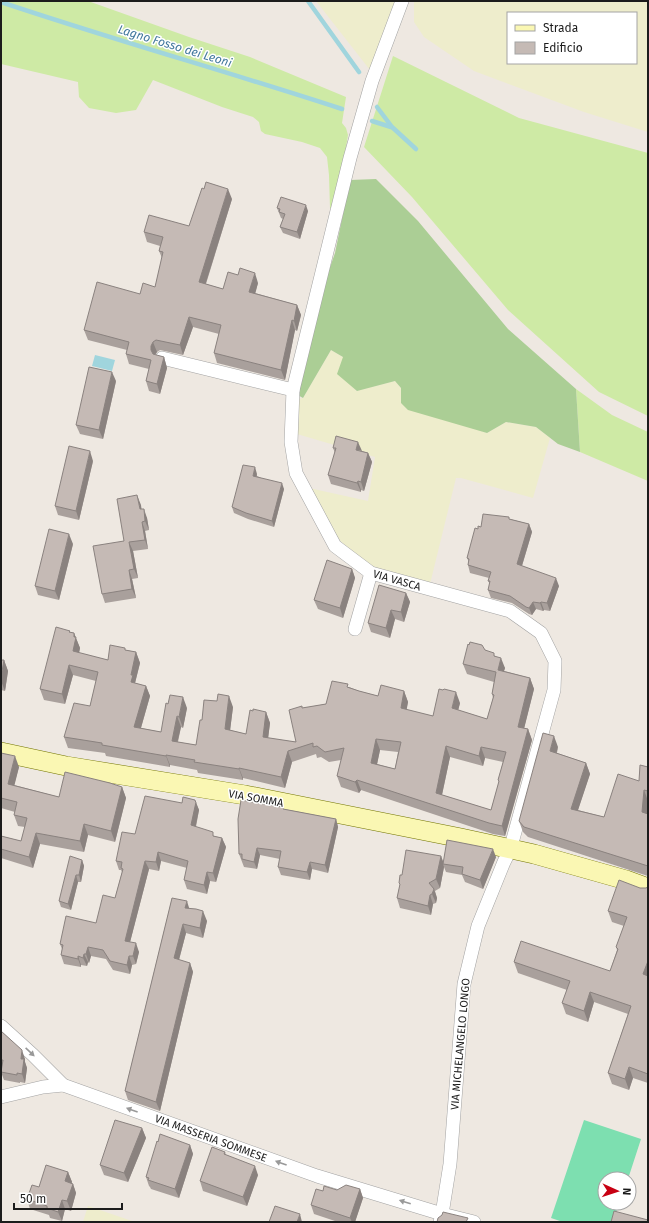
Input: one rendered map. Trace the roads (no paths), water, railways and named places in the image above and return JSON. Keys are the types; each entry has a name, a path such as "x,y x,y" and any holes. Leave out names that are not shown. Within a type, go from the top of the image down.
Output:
{"street":[{"name":"VIA VASCA","path":"402,1 372,80 350,158 293,390 291,442 296,473 335,546 371,573 510,611 541,633 545,640 555,661 554,690 510,850"},
{"path":"162,358 293,390"},
{"path":"355,630 371,573"},
{"name":"VIA SOMMA","path":"1,752 66,766 252,797 409,827 534,854 626,880 648,888"},
{"name":"VIA MICHELANGELO LONGO","path":"441,1218 450,1164 464,984 478,926 510,850"},
{"name":"VIA MASSERIA SOMMESE","path":"1,1026 33,1055 62,1085 317,1176 441,1218 474,1222"},
{"path":"1,1097 43,1087 62,1085"}],"water":[{"path":"95,355 115,360 112,371 92,366"}],"waterway":[{"path":"308,1 359,72"},
{"name":"Lagno Fosso dei Leoni","path":"1,2 86,30 342,109"},
{"name":"Lagno Fosso dei Leoni","path":"377,107 392,127 416,149"},
{"name":"Lagno Fosso dei Leoni","path":"372,121 391,127"}]}
